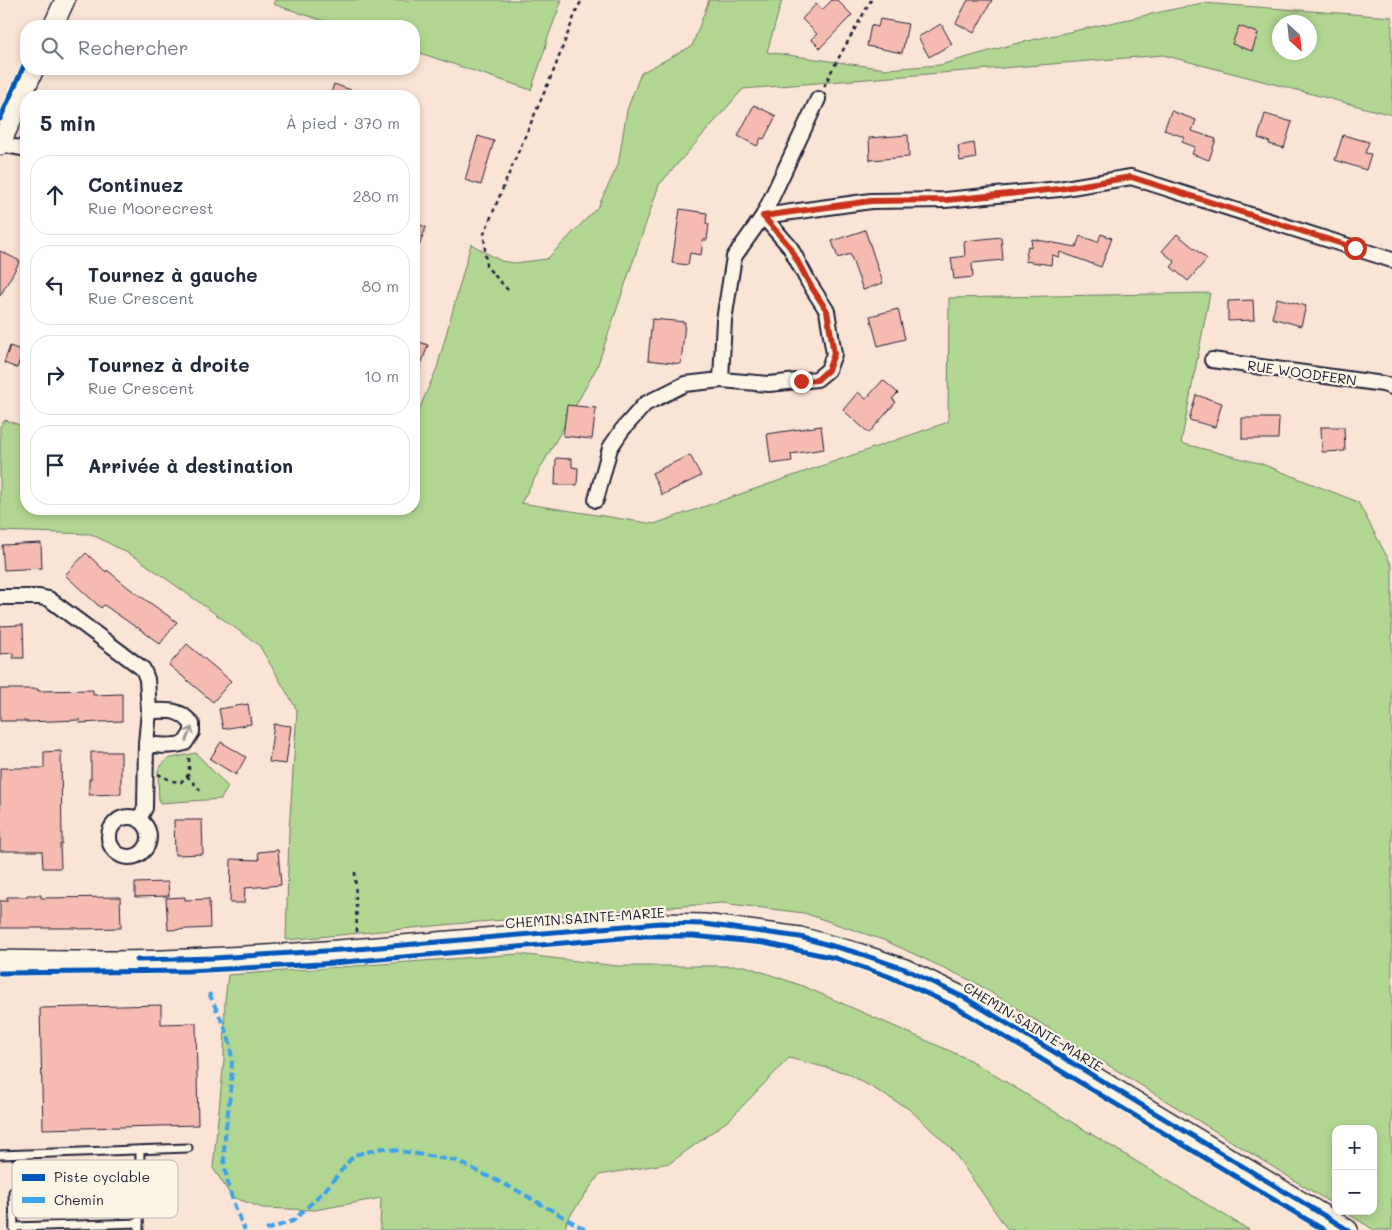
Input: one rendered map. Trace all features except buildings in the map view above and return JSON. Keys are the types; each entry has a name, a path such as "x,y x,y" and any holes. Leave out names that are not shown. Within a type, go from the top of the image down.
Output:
{"street":[{"path":"56,20 65,0"},
{"path":"24,90 31,75"},
{"path":"20,98 2,136 20,146"},
{"path":"721,380 724,320 734,257 763,216 818,100"},
{"path":"763,216 871,201 946,200 1059,189 1131,177 1392,260"},
{"path":"596,500 610,448 622,430 645,404 685,384 721,380 769,384 817,380 828,370 834,354 827,311 809,283 790,247 763,216"},
{"name":"RUE WOODFERN","path":"1212,360 1383,384 1392,387"},
{"path":"0,597 39,597 49,599 143,669 147,679 149,710 146,744 145,808 138,819"},
{"path":"146,744 178,745 185,743 192,732 192,724 185,715 175,711 149,710"},
{"name":"CHEMIN SAINTE-MARIE","path":"0,960 162,960 357,949 660,923 704,924 800,937 858,953 905,969 964,998 1348,1230"}],"lane":[{"path":"0,1155 188,1148"},
{"path":"140,1150 140,1160"},
{"path":"14,1229 139,1226"}],"path":[{"path":"508,290 486,266 484,234 582,0"},
{"path":"818,100 832,70 871,0"},
{"path":"158,774 172,781 181,782 189,774 190,761 185,743"},
{"path":"187,776 201,791"},
{"path":"355,872 357,949"}],"green space":[{"path":"275,0 562,0 531,90 420,53 420,20 321,20 273,4"},
{"path":"709,0 782,0 767,52 886,69 940,65 1014,44 1202,3 1392,17 1392,115 1163,55 743,89 659,185 597,367 521,503 654,524 948,422 949,298 1210,293 1181,443 1262,464 1358,502 1392,566 1392,1230 1374,1230 1350,1215 1377,1215 1377,1125 1332,1125 1332,1204 974,982 886,941 804,913 722,903 465,923 286,940 289,832 297,710 259,645 137,558 91,534 0,531 0,426 5,420 20,425 20,515 420,515 420,407 437,368 471,244 501,261 515,263 547,259 598,207 618,165 627,110 641,73 692,46"},
{"path":"196,753 228,787 221,799 159,803 158,770 167,759"},
{"path":"519,954 617,966 745,966 803,986 968,1059 1249,1230 1008,1230 951,1148 909,1109 847,1073 789,1058 730,1119 670,1163 599,1175 567,1220 565,1230 380,1230 381,1198 315,1210 263,1208 232,1197 213,1168 224,1060 225,1001 228,975"}],"marked path":[{"path":"209,993 230,1043 232,1070 224,1163 230,1193 245,1230"},
{"path":"266,1230 293,1221 327,1188 354,1155 383,1148 457,1161 520,1192 586,1230"}],"cycle path":[{"path":"0,119 20,74"},
{"path":"137,960 214,958 357,949 660,923 704,924 800,937 858,953 905,969 965,998 1348,1230"},
{"path":"0,973 188,971 321,964 645,936 693,936 764,943 835,958 888,976 952,1005 1324,1230"}],"route":[{"path":"801,381 817,380 828,370 834,354 827,311 809,283 790,247 763,216 871,201 946,200 1059,189 1131,177 1355,248"}]}
